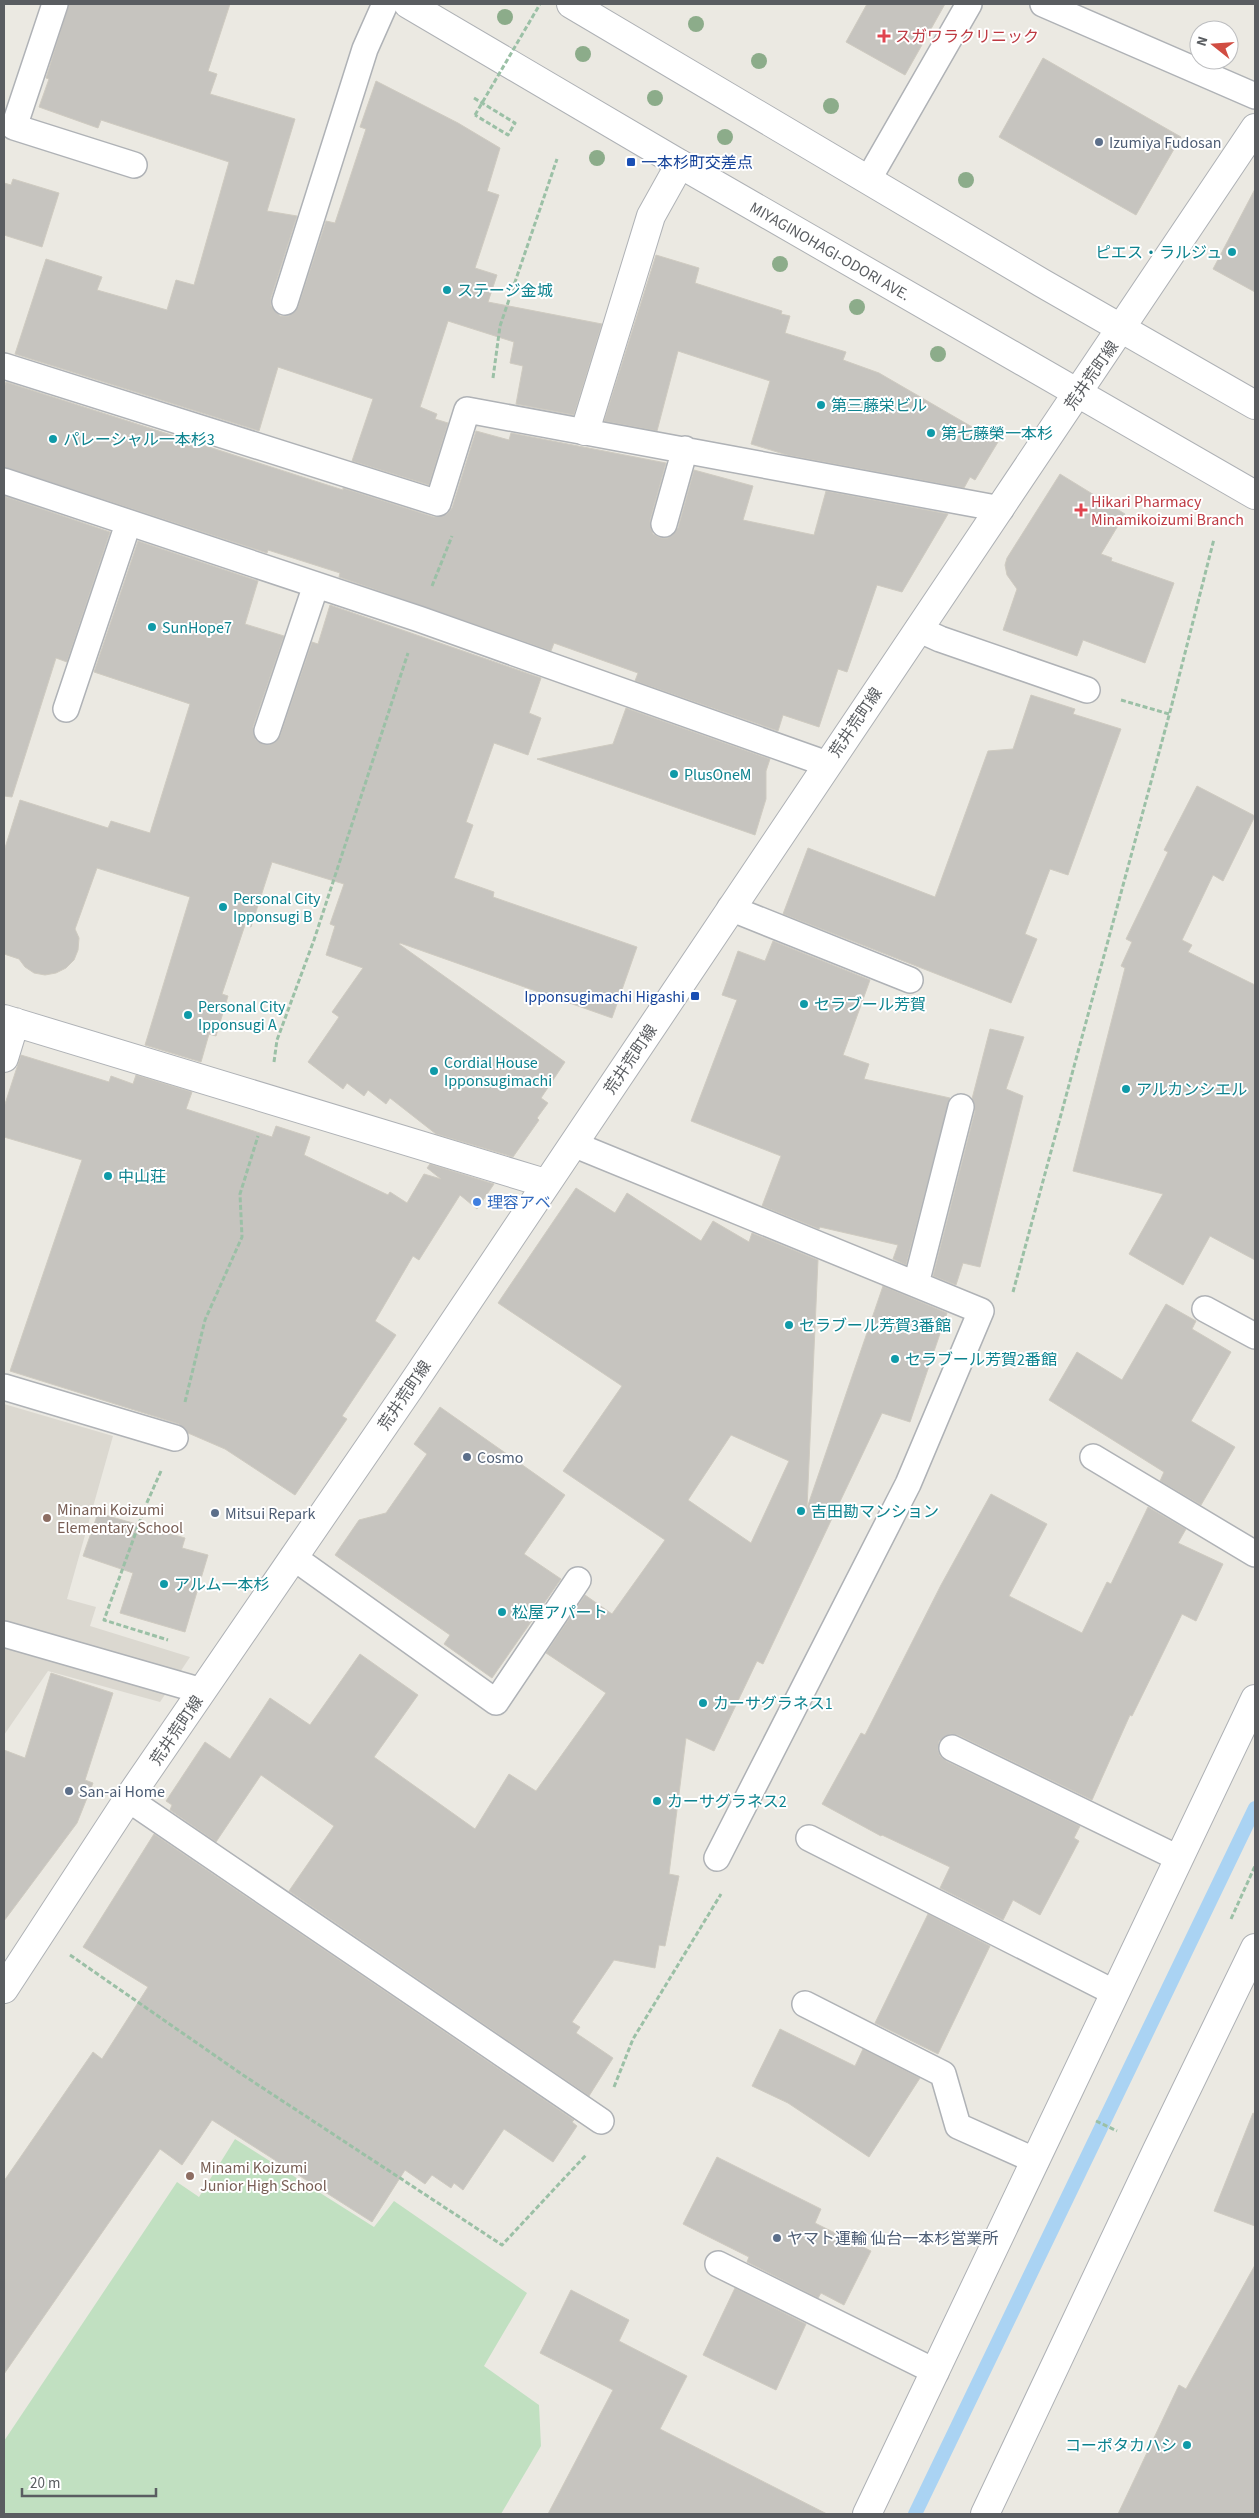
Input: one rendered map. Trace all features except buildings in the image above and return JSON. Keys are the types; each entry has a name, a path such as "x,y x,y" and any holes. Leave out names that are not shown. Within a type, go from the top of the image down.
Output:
{"street":[{"name":"MIYAGINOHAGI-ODORI AVE.","path":"408,4 680,164 1255,495"},
{"path":"572,4 868,180 1255,405"},
{"name":"荒井荒町線","path":"4,1989 128,1800 409,1388 730,908 1123,328 1255,128"},
{"path":"585,431 651,216 680,164"},
{"path":"4,1058 9,1020 545,1183"},
{"path":"867,2514 1255,1699"},
{"path":"985,2514 1153,2158 1255,1948"}],"lane":[{"path":"55,4 14,127 134,165"},
{"path":"285,302 364,50 385,4"},
{"path":"868,180 969,4"},
{"path":"1043,4 1255,96"},
{"path":"4,366 438,503 466,410 1001,508"},
{"path":"664,524 685,449"},
{"path":"4,481 128,524 419,619 828,764"},
{"path":"66,709 128,524"},
{"path":"267,732 316,586"},
{"path":"918,629 940,639 1087,690"},
{"path":"730,908 910,980"},
{"path":"916,1284 961,1107"},
{"path":"573,1144 981,1311 908,1484 717,1858"},
{"path":"1205,1308 1255,1336"},
{"path":"4,1387 175,1438"},
{"path":"1093,1457 1255,1554"},
{"path":"293,1557 496,1702 578,1580"},
{"path":"4,1634 202,1691"},
{"path":"952,1748 1178,1858"},
{"path":"128,1800 601,2121"},
{"path":"809,1838 1115,1993"},
{"path":"805,2004 943,2074 958,2126 1036,2161"},
{"path":"718,2264 936,2372"}],"path":[{"path":"474,98 515,123 508,135 475,114 540,4"},
{"path":"488,414 500,326 557,159"},
{"path":"1087,690 1170,714"},
{"path":"70,1955 242,2075 502,2245 586,2155 601,2121"},
{"path":"1090,2119 1116,2131"}],"shaded area":[{"name":"Minami Koizumi Elementary School","path":"4,1404 113,1436 67,1599 96,1607 90,1626 190,1657 160,1702 48,1671 4,1735"}],"green space":[{"name":"Minami Koizumi Junior High School","path":"235,2139 374,2227 394,2201 527,2293 484,2366 539,2405 541,2446 501,2514 4,2514 4,2441 177,2182 199,2197"}],"waterway":[{"path":"915,2514 1255,1808"}],"place":[{"name":"スガワラクリニック","path":"884,36"},
{"name":"Izumiya Fudosan","path":"1099,142"},
{"name":"一本杉町交差点","path":"631,162"},
{"name":"ピエス・ラルジュ","path":"1232,252"},
{"name":"ステージ金城","path":"447,290"},
{"name":"第三藤栄ビル","path":"821,405"},
{"name":"第七藤榮一本杉","path":"931,433"},
{"name":"パレーシャル一本杉3","path":"53,439"},
{"name":"Hikari Pharmacy Minamikoizumi Branch","path":"1081,510"},
{"name":"SunHope7","path":"152,627"},
{"name":"PlusOneM","path":"674,774"},
{"name":"Personal City Ipponsugi B","path":"223,907"},
{"name":"Ipponsugimachi Higashi","path":"695,996"},
{"name":"セラブール芳賀","path":"804,1004"},
{"name":"Personal City Ipponsugi A","path":"188,1015"},
{"name":"Cordial House Ipponsugimachi","path":"434,1071"},
{"name":"アルカンシエル","path":"1126,1089"},
{"name":"中山荘","path":"108,1176"},
{"name":"理容アベ","path":"477,1202"},
{"name":"セラブール芳賀3番館","path":"789,1325"},
{"name":"セラブール芳賀2番館","path":"895,1359"},
{"name":"Cosmo","path":"467,1457"},
{"name":"吉田勘マンション","path":"801,1511"},
{"name":"Mitsui Repark","path":"215,1513"},
{"name":"Minami Koizumi Elementary School","path":"47,1518"},
{"name":"アルム一本杉","path":"164,1584"},
{"name":"松屋アパート","path":"502,1612"},
{"name":"カーサグラネス1","path":"703,1703"},
{"name":"San-ai Home","path":"69,1791"},
{"name":"カーサグラネス2","path":"657,1801"},
{"name":"Minami Koizumi Junior High School","path":"190,2176"},
{"name":"ヤマト運輸 仙台一本杉営業所","path":"777,2238"},
{"name":"コーポタカハシ","path":"1187,2445"}]}
